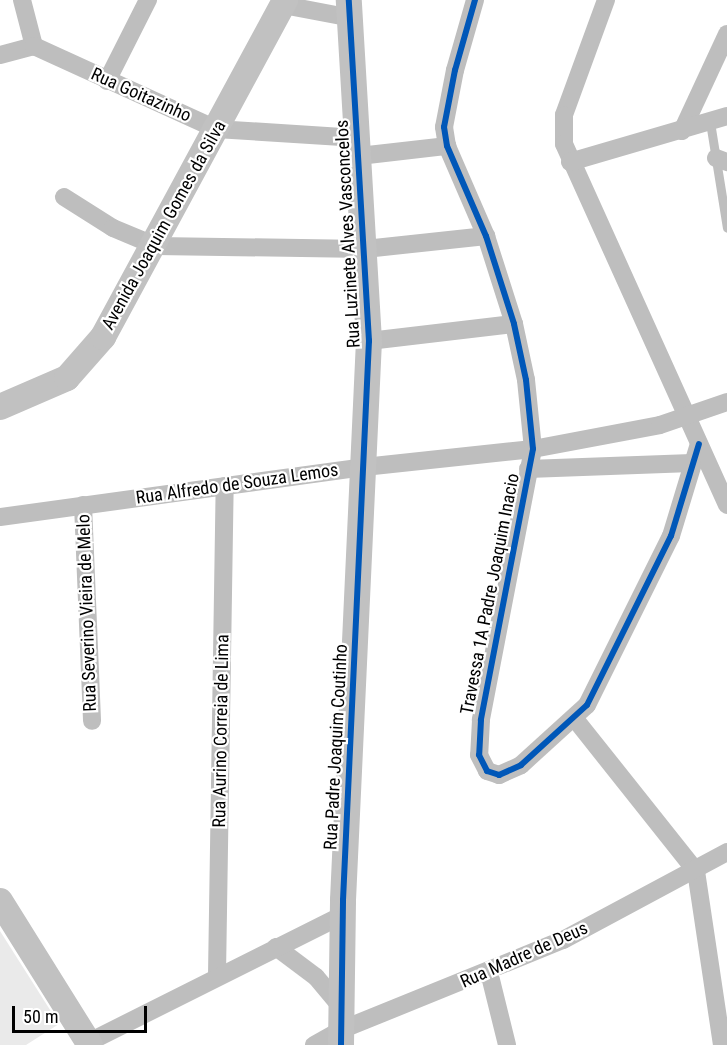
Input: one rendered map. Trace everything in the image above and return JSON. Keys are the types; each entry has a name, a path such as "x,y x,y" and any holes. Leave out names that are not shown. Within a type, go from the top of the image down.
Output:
{"street":[{"path":"0,56 34,46 22,0"},
{"path":"107,81 148,0"},
{"path":"447,146 444,127 448,100 475,0"},
{"path":"606,0 564,115 564,144 570,162 727,505"},
{"path":"284,3 351,9"},
{"name":"Avenida Joaquim Gomes da Silva","path":"0,407 67,378 85,363 156,246 284,3"},
{"name":"Rua Luzinete Alves Vasconcelos","path":"351,9 369,341 364,467"},
{"path":"682,131 727,34"},
{"name":"Rua Goitazinho","path":"34,46 216,129 358,147 447,146"},
{"path":"570,162 719,119"},
{"name":"Travessa 1A Padre Joaquim Inacio","path":"447,146 486,236 514,324 526,380 533,449 481,720 479,755 482,765 494,775 507,773 521,765 575,719"},
{"path":"64,197 113,228 156,246 365,249 486,236"},
{"path":"369,341 514,324"},
{"name":"Rua Alfredo de Souza Lemos","path":"0,517 364,467 533,449 688,417 727,402"},
{"path":"699,444 671,536 630,611 597,689 575,719 696,871 722,1045"},
{"path":"528,469 692,463"},
{"name":"Rua Padre Joaquim Coutinho","path":"341,1027 343,915 364,467"},
{"name":"Rua Aurino Correia de Lima","path":"217,975 225,486"},
{"name":"Rua Severino Vieira de Melo","path":"83,505 92,721"},
{"name":"Rua Madre de Deus","path":"314,1045 341,1027 489,972 563,940 696,871 727,852"},
{"path":"0,901 90,1044 217,975 343,915"},
{"path":"276,947 315,977 341,1027"},
{"path":"489,972 507,1045"}],"lane":[{"path":"719,119 727,228"}],"shaded area":[{"path":"0,931 59,1024 26,1045 0,1045"}],"cycle path":[{"path":"341,1045 343,900 369,341 349,0"},
{"path":"475,0 455,70 444,127 447,146 486,236 514,324 526,380 533,449 481,720 479,755 487,771 499,775 521,765 587,705 671,536 699,444"}]}
